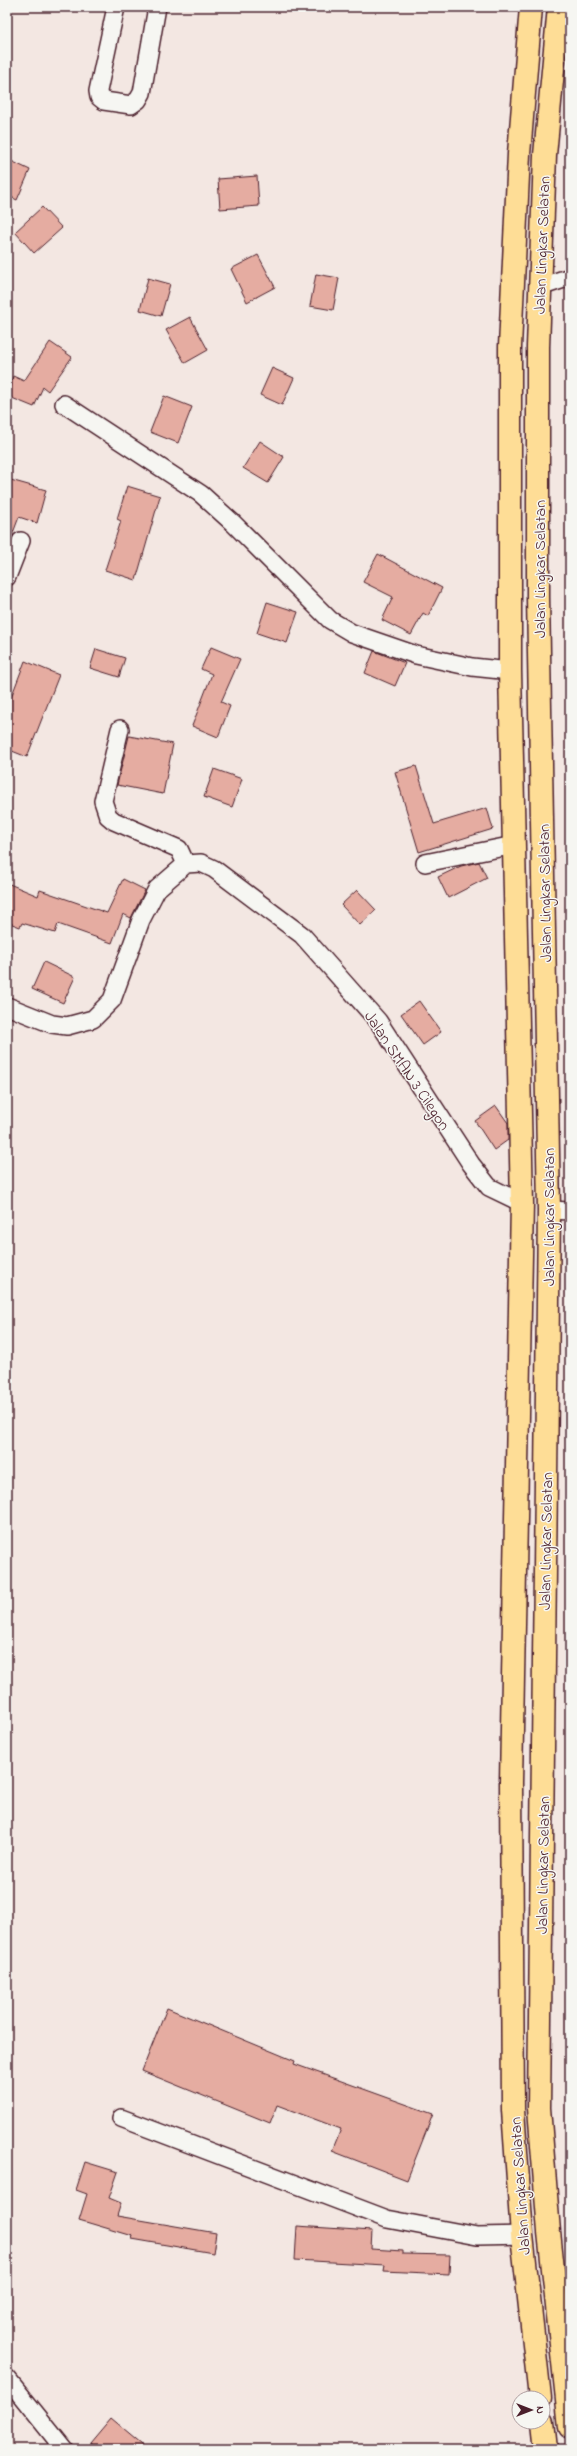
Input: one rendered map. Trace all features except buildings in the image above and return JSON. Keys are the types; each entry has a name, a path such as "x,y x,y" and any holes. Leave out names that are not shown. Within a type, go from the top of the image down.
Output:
{"highway":[{"name":"Jalan Lingkar Selatan","path":"531,7 519,154 510,347 510,671 522,1204 511,1790 513,2110 522,2234 539,2390"},
{"name":"Jalan Lingkar Selatan","path":"559,7 545,155 538,347 538,605 560,1211 539,2108 549,2232 570,2427"},
{"path":"510,347 538,347"},
{"path":"522,1204 560,1211"},
{"path":"543,2430 546,2449"}],"street":[{"path":"116,7 98,91 99,97 104,101 131,105 138,100 142,93 156,7"},
{"path":"540,287 570,277"},
{"path":"64,404 201,494 234,523 330,620 352,634 416,655 472,667 510,671"},
{"path":"7,577 21,541"},
{"path":"7,1006 52,1024 67,1026 93,1019 112,1000 141,920 158,889 186,864 179,850 173,845 114,821 108,816 103,801 120,729"},
{"path":"425,863 514,845"},
{"name":"Jalan SMAN 3 Cilegon","path":"186,864 201,864 214,869 302,935 378,1021 471,1164 489,1187 522,1204"},
{"path":"121,2118 387,2219 477,2236 522,2234"},
{"path":"8,2382 64,2449"}]}
